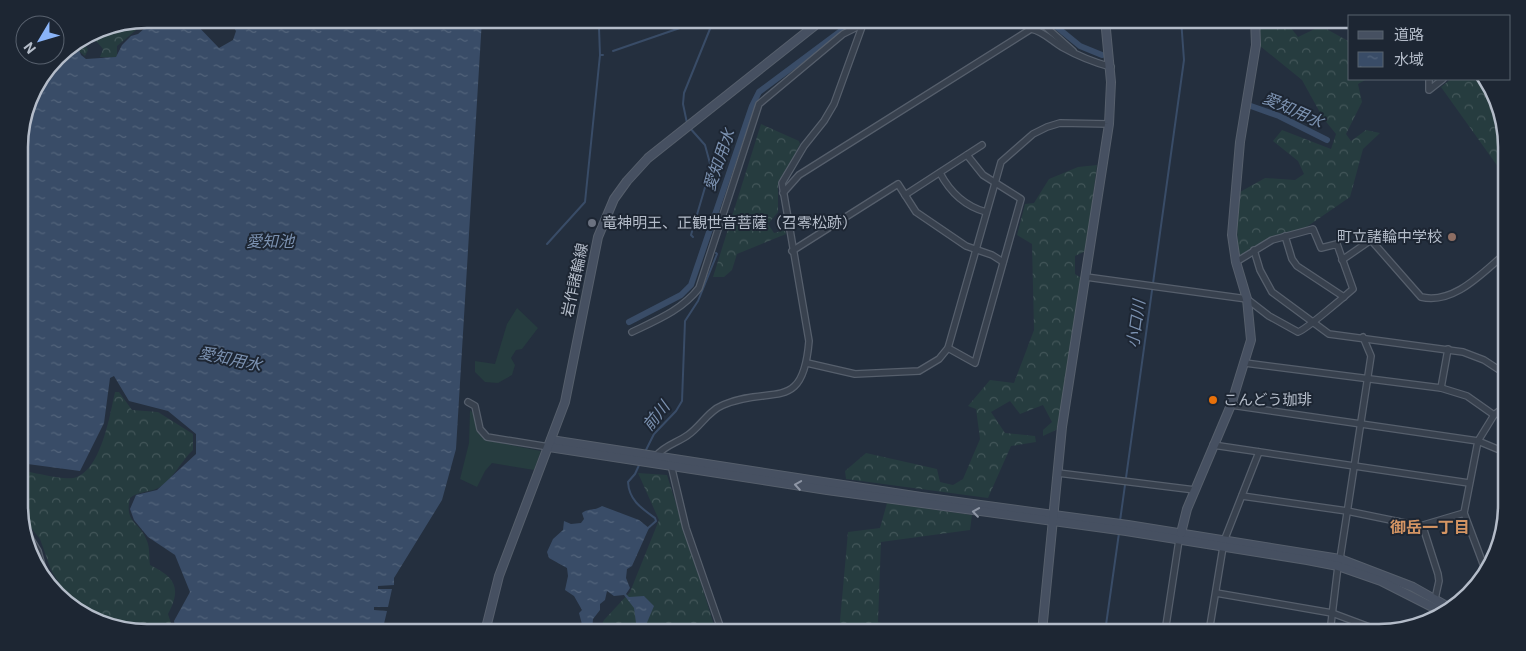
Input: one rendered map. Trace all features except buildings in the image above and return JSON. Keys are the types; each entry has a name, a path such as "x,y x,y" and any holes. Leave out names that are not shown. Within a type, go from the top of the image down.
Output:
{"street":[{"name":"岩作諸輪線","path":"487,624 499,576 565,402 594,255 603,224 614,200 633,173 688,125 812,28"},
{"path":"632,332 677,309 689,301 700,288 759,104 844,34 855,28"},
{"path":"656,456 661,450 688,435 709,414 724,404 789,390 799,383 807,363 809,341 792,251 782,183 804,146 824,121 834,104 862,28"},
{"path":"1048,28 1069,46 1074,54"},
{"path":"1043,623 1062,427 1109,124 1111,67 1106,28"},
{"path":"1166,623 1182,522 1231,405 1251,340 1247,299 1233,248 1233,227 1240,142 1256,45 1255,28"},
{"path":"783,193 799,175 1031,29 1038,30 1074,54 1092,62 1111,67"},
{"path":"1429,80 1429,90 1442,80"},
{"path":"807,363 854,374 919,371 939,359 948,348 1001,162 1040,130 1060,123 1109,124"},
{"path":"905,195 982,145"},
{"path":"948,348 975,363 1021,199 978,170 967,155"},
{"path":"940,173 959,199 967,205 986,212"},
{"path":"792,251 898,184 916,212 966,246 992,255 1003,262"},
{"path":"1086,277 1247,299 1269,316 1298,332 1305,329 1313,320 1354,289 1337,244 1321,248 1314,230 1272,240 1236,262"},
{"path":"1286,236 1292,259 1298,266 1344,297"},
{"path":"1342,260 1371,240 1421,298 1443,298 1468,285 1498,260"},
{"path":"1254,250 1260,270 1272,292 1330,334 1448,349 1478,357 1498,369"},
{"path":"1331,623 1359,423 1371,356 1363,337"},
{"path":"1441,388 1448,349"},
{"path":"1245,363 1441,388 1467,396 1494,414"},
{"path":"468,402 474,406 480,429 487,437 656,456 1339,562 1389,576 1444,604"},
{"path":"1231,405 1478,441 1498,449"},
{"path":"1482,565 1464,513 1478,441 1494,414 1498,411"},
{"path":"550,443 672,465 856,494 1054,517"},
{"path":"1213,445 1470,483"},
{"path":"1211,623 1224,544 1259,452"},
{"path":"672,465 686,528 719,624"},
{"path":"1058,473 1195,490"},
{"path":"1242,496 1347,511 1423,527 1464,513"},
{"path":"1423,527 1438,574 1439,581 1435,599"},
{"path":"1339,562 1382,581 1436,609"},
{"path":"1216,593 1332,613 1359,623"}],"green space":[{"path":"139,28 117,46 117,58 100,57 103,49 97,42 93,41 108,34"},
{"path":"1259,28 1291,28 1298,37 1317,28 1325,28 1348,41 1348,80 1365,80 1358,84 1362,102 1346,134 1351,141 1366,130 1380,133 1363,149 1350,197 1305,228 1273,237 1241,255 1238,254 1237,222 1240,192 1265,178 1295,180 1304,174 1298,161 1273,141 1282,130 1331,149 1336,134 1323,118 1302,80 1260,46"},
{"path":"85,44 88,50 85,56 79,49"},
{"path":"1450,80 1478,80 1483,87 1494,116 1497,131 1498,167 1441,87"},
{"path":"761,124 799,141 800,144 778,186 778,212 768,224 774,233 785,230 786,234 737,254 732,270 724,277 713,277"},
{"path":"1097,165 1086,251 1075,256 1075,274 1081,278 1058,429 1043,436 1043,430 1052,422 1043,405 1020,414 1010,401 991,412 1005,433 1035,436 1036,442 1011,446 988,498 846,479 845,471 866,453 937,469 940,482 953,485 963,479 980,439 976,409 968,406 990,380 1014,383 1034,330 1032,244 1017,235 1025,204 1034,203 1049,179 1078,167"},
{"path":"517,308 538,328 522,349 516,350 511,358 515,365 512,375 498,383 485,382 475,372 475,361 495,364 507,324"},
{"path":"115,392 119,392 132,410 158,412 193,434 193,450 171,477 156,489 130,498 129,506 131,518 144,534 147,541 150,565 159,569 174,584 175,597 168,614 171,624 147,624 123,621 87,608 63,590 51,570 40,539 30,527 28,472 68,478 83,474 91,466 107,428"},
{"path":"470,410 480,432 486,440 541,451 534,470 492,463 485,471 477,487 460,479 469,443"},
{"path":"638,473 667,475 714,624 602,624 630,592 659,520"},
{"path":"887,503 972,515 970,530 881,542 878,622 883,623 840,623 848,532 880,528"}],"water":[{"name":"愛知池","path":"145,28 200,28 219,48 233,40 236,31 234,28 481,28 456,449 442,500 394,578 394,585 378,586 378,589 392,589 388,607 374,607 374,610 387,611 384,624 175,624 174,621 190,592 175,555 148,537 134,520 130,509 136,495 157,490 196,454 196,434 168,411 129,401 114,376 110,378 104,423 80,471 28,464 28,139 32,116 43,87 60,65 65,65 65,60 74,52 79,49 81,55 86,59 116,57 122,45 131,36 138,34"},
{"path":"602,506 639,520 649,528 632,566 627,569 626,578 630,588 626,594 629,597 644,596 654,606 647,624 635,624 634,608 624,595 614,596 607,591 605,600 600,604 600,610 593,619 593,624 582,624 579,613 582,610 574,596 565,590 568,576 567,568 549,558 547,552 553,539 563,530 564,521 571,524 581,523 584,519 582,513"}],"waterway":[{"path":"599,28 600,55"},
{"path":"613,51 680,28"},
{"name":"前川","path":"687,123 683,104 684,93 710,28"},
{"name":"愛知用水","path":"629,322 681,295 691,285 752,106 759,92 845,28"},
{"name":"愛知用水","path":"1058,28 1080,46 1102,55"},
{"name":"小口川","path":"1120,521 1184,60 1182,28"},
{"path":"547,244 585,202 600,55 603,55"},
{"name":"愛知用水","path":"1248,105 1279,116 1327,140"},
{"name":"前川","path":"689,127 705,145 711,167 691,235 693,237"},
{"name":"前川","path":"645,452 654,434 676,411 682,401 685,321 698,301 716,253"},
{"name":"前川","path":"640,463 635,474 628,482 633,499 655,518 656,521 647,529"},
{"name":"小口川","path":"1106,623 1119,533"}],"place":[{"name":"竜神明王、正観世音菩薩（召零松跡）","path":"592,223"},
{"name":"町立諸輪中学校","path":"1452,237"},
{"name":"こんどう珈琲","path":"1213,400"}],"district":[{"name":"御岳一丁目","path":"1430,527"}]}
